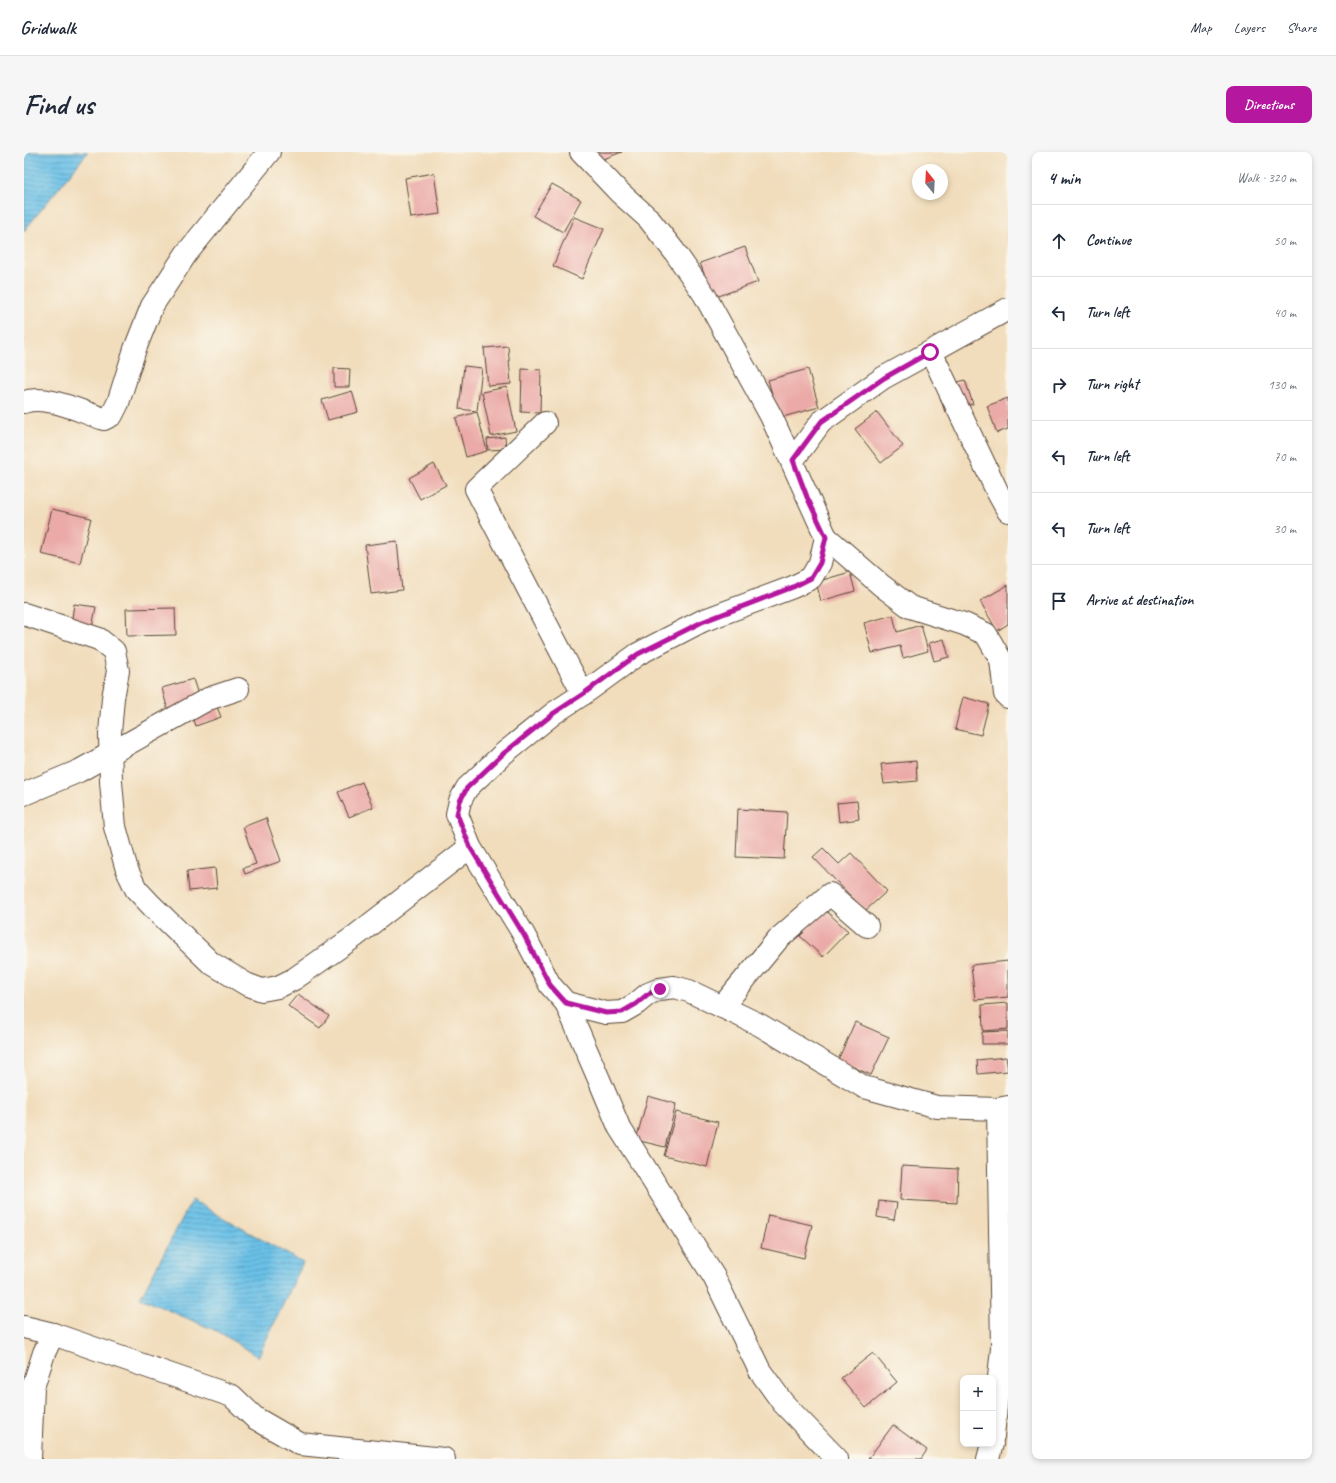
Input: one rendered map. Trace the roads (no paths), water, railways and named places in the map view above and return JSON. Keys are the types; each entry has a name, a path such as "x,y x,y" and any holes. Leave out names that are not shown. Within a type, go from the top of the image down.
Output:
{"street":[{"path":"24,402 32,399 44,400 104,419 112,416 118,403 134,349 152,306 186,254 269,152"},
{"path":"581,152 619,192 648,218 674,251 704,294 771,416 793,460 807,497 826,537 881,585 910,607 964,624 986,634 1001,660 1005,694 1008,697"},
{"path":"793,460 821,422 884,378 1008,309"},
{"path":"930,352 998,494 1008,511"},
{"path":"545,423 476,489 583,694"},
{"path":"826,537 820,563 811,578 793,587 702,622 638,654 554,713 509,749 467,788 460,801 457,814 470,847 524,935 550,985 566,1003 619,1127 714,1277 760,1371 783,1403 837,1459"},
{"path":"24,614 99,639 114,650 118,671 110,733 111,782 115,827 127,870 136,888 152,906 211,963 246,984 262,990 278,987 294,979 354,937 470,847"},
{"path":"24,794 79,771 208,699 238,689"},
{"path":"722,1007 778,939 830,894 867,926"},
{"path":"566,1003 606,1013 622,1012 636,1004 648,994 660,989 674,987 690,991 760,1025 864,1087 937,1107 1003,1108 1002,1348 996,1411"},
{"path":"24,1327 53,1334 232,1396 255,1418 300,1444 444,1459"},
{"path":"30,1459 34,1387 44,1353 53,1334"},
{"path":"988,1459 991,1447"}],"water":[{"path":"24,152 88,152 24,231"},
{"path":"192,1200 303,1263 258,1357 219,1332 140,1298"}]}
